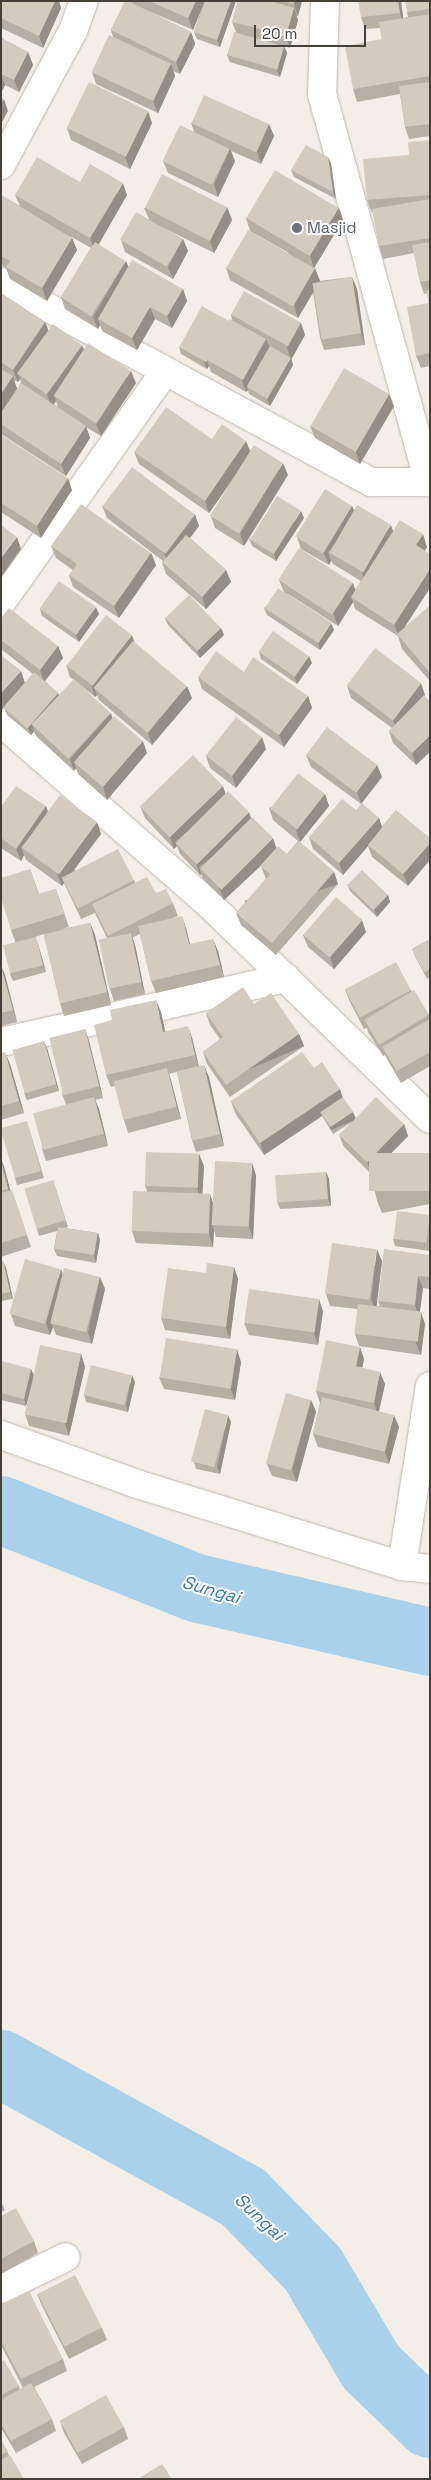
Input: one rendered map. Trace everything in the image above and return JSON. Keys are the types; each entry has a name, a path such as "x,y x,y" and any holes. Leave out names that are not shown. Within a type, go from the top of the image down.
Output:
{"street":[{"path":"1,165 73,31 84,1"},
{"path":"1,282 371,482 429,483 322,94 325,1"},
{"path":"1,603 165,371"},
{"path":"1,722 209,904 430,1119"},
{"path":"1,1042 286,978"},
{"path":"402,1566 430,1386"},
{"path":"1,1435 137,1484 402,1566 430,1570"},
{"path":"1,2289 66,2257"}],"building":[{"path":"1,1 55,1 39,36 1,18"},
{"path":"125,1 191,32 176,62 111,30"},
{"path":"149,1 196,1 188,18"},
{"path":"205,1 231,1 217,40 194,32"},
{"path":"238,1 270,1 294,8 286,36 232,22"},
{"path":"282,1 294,1 294,4"},
{"path":"358,1 398,1 400,13 361,17"},
{"path":"405,1 430,1 430,9 407,12"},
{"path":"430,14 430,76 353,89 345,46 382,39 379,22"},
{"path":"234,32 284,46 277,69 227,55"},
{"path":"109,35 171,64 153,101 92,72"},
{"path":"1,38 28,52 14,80 1,74"},
{"path":"89,82 148,111 126,157 67,128"},
{"path":"430,82 430,124 405,127 399,86"},
{"path":"204,95 269,124 256,152 191,123"},
{"path":"180,125 229,149 212,185 162,161"},
{"path":"430,140 430,195 367,200 363,159 409,155 408,142"},
{"path":"306,145 328,157 333,192 291,170"},
{"path":"37,157 80,182 90,164 123,183 90,238 15,195"},
{"path":"275,170 338,208 310,256 246,218"},
{"path":"162,174 227,207 210,241 145,208"},
{"path":"1,195 72,238 42,288 6,267 10,261 1,256"},
{"path":"430,199 430,238 379,246 372,209"},
{"path":"136,212 183,239 167,267 120,240"},
{"path":"248,230 315,268 293,307 226,268"},
{"path":"95,242 126,261 91,316 61,297"},
{"path":"430,242 430,280 420,282 412,245"},
{"path":"132,260 183,289 167,316 150,307 132,338 98,319"},
{"path":"352,277 361,333 321,340 312,283"},
{"path":"430,290 430,353 416,356 407,307 429,303 426,291"},
{"path":"244,291 301,323 288,346 231,315"},
{"path":"1,293 45,322 13,370 1,362"},
{"path":"202,306 229,321 206,362 179,347"},
{"path":"230,319 266,339 243,380 207,360"},
{"path":"53,324 82,345 46,395 17,373"},
{"path":"88,343 131,371 96,424 54,396"},
{"path":"270,346 291,358 267,399 246,387"},
{"path":"344,368 389,394 356,452 310,426"},
{"path":"1,369 13,376 1,394"},
{"path":"21,383 86,426 61,464 1,424 1,413"},
{"path":"166,407 212,439 222,424 246,441 205,501 134,452"},
{"path":"1,435 68,478 37,526 1,503"},
{"path":"254,445 283,463 239,533 210,515"},
{"path":"132,467 195,515 166,554 103,506"},
{"path":"325,489 352,506 322,553 295,536"},
{"path":"277,496 301,511 274,554 250,539"},
{"path":"81,504 151,553 114,606 69,575 77,564 51,546"},
{"path":"357,505 391,524 363,572 330,553"},
{"path":"400,520 423,534 416,545 430,554 430,569 394,625 351,597"},
{"path":"1,525 17,537 1,558"},
{"path":"186,535 226,570 202,597 162,562"},
{"path":"299,548 353,583 332,615 278,580"},
{"path":"59,581 96,607 76,635 39,609"},
{"path":"278,588 332,623 319,643 265,608"},
{"path":"189,595 221,628 197,651 165,618"},
{"path":"430,606 430,673 397,634"},
{"path":"9,608 58,646 40,670 1,640 1,618"},
{"path":"106,615 132,635 93,686 67,665"},
{"path":"273,631 309,656 295,677 259,651"},
{"path":"133,641 187,686 147,733 94,688"},
{"path":"375,648 421,683 393,720 347,686"},
{"path":"216,651 244,672 253,657 308,696 279,735 198,677"},
{"path":"1,655 21,671 1,693"},
{"path":"34,672 58,693 27,728 3,707"},
{"path":"74,679 111,713 68,758 32,724"},
{"path":"424,695 430,702 430,735 412,753 389,731"},
{"path":"114,716 143,741 103,787 74,762"},
{"path":"236,717 262,737 232,776 206,756"},
{"path":"327,727 377,765 356,793 306,755"},
{"path":"193,755 223,786 170,837 140,806"},
{"path":"298,773 325,794 297,829 270,808"},
{"path":"16,786 46,806 16,849 1,838 1,807"},
{"path":"228,791 249,812 197,865 176,843"},
{"path":"60,795 97,822 59,875 22,848"},
{"path":"342,799 356,810 362,803 379,818 339,863 309,837"},
{"path":"396,810 430,838 430,843 403,874 368,845"},
{"path":"252,817 273,838 222,890 200,869"},
{"path":"299,841 334,872 272,943 236,913 270,874 260,866 278,846 287,854"},
{"path":"118,849 134,880 78,909 62,878"},
{"path":"30,869 38,894 56,889 64,914 11,930 1,898 1,878"},
{"path":"362,870 388,895 373,910 347,885"},
{"path":"147,877 156,893 166,889 173,903 108,936 92,904"},
{"path":"336,897 362,920 330,958 303,935"},
{"path":"182,916 189,944 213,939 220,965 151,981 138,926"},
{"path":"90,923 107,992 61,1004 43,935"},
{"path":"131,933 141,982 109,989 99,940"},
{"path":"36,937 43,965 10,973 3,945"},
{"path":"430,939 430,969 424,972 412,949"},
{"path":"396,962 411,990 360,1017 345,989"},
{"path":"1,967 13,1010 1,1013"},
{"path":"243,987 254,1004 271,993 299,1034 226,1085 203,1052 223,1037 206,1013"},
{"path":"414,990 429,1015 379,1045 364,1020"},
{"path":"156,1000 163,1032 188,1026 195,1055 106,1075 94,1025 112,1020 110,1010"},
{"path":"430,1019 430,1052 397,1071 382,1047"},
{"path":"85,1029 99,1086 63,1095 49,1038"},
{"path":"44,1041 56,1084 25,1093 12,1050"},
{"path":"5,1052 19,1101 1,1106 1,1053"},
{"path":"302,1052 314,1068 322,1062 340,1089 260,1143 231,1101"},
{"path":"204,1065 220,1134 193,1140 177,1071"},
{"path":"167,1068 177,1107 123,1120 114,1081"},
{"path":"94,1097 104,1134 43,1150 33,1113"},
{"path":"343,1097 353,1112 331,1127 321,1112"},
{"path":"376,1097 404,1124 367,1162 339,1135"},
{"path":"27,1121 41,1171 15,1178 1,1128"},
{"path":"146,1152 199,1154 198,1188 145,1186"},
{"path":"369,1153 430,1153 430,1191 369,1191"},
{"path":"215,1161 252,1163 249,1227 212,1225"},
{"path":"1,1162 8,1189 1,1191"},
{"path":"326,1172 328,1199 277,1202 275,1176"},
{"path":"53,1180 65,1220 37,1229 24,1189"},
{"path":"12,1190 27,1235 1,1243 1,1193"},
{"path":"133,1191 210,1194 209,1234 132,1231"},
{"path":"397,1211 430,1215 426,1243 394,1239"},
{"path":"58,1227 98,1233 94,1255 55,1249"},
{"path":"332,1243 377,1249 369,1300 325,1294"},
{"path":"384,1249 430,1255 430,1277 418,1276 415,1305 378,1301"},
{"path":"25,1259 61,1269 45,1324 9,1314"},
{"path":"1,1261 3,1261 10,1292 1,1294"},
{"path":"207,1263 234,1267 226,1327 161,1318 168,1268 206,1273"},
{"path":"64,1268 100,1277 86,1332 50,1323"},
{"path":"249,1289 319,1299 315,1333 244,1323"},
{"path":"358,1304 422,1312 418,1342 354,1334"},
{"path":"166,1338 237,1349 231,1389 160,1378"},
{"path":"326,1340 360,1347 356,1366 380,1372 374,1403 316,1391"},
{"path":"40,1345 81,1354 66,1423 25,1414"},
{"path":"2,1361 31,1369 24,1399 1,1393"},
{"path":"91,1365 132,1375 124,1405 84,1395"},
{"path":"286,1393 311,1400 291,1470 266,1463"},
{"path":"322,1397 394,1415 385,1452 313,1434"},
{"path":"205,1409 228,1415 214,1467 191,1461"},
{"path":"16,2208 34,2241 1,2259 1,2216"},
{"path":"75,2275 102,2328 64,2347 38,2294"},
{"path":"29,2291 63,2359 21,2379 1,2341 1,2304"},
{"path":"4,2360 19,2386 1,2395 1,2362"},
{"path":"31,2383 52,2419 11,2441 1,2424 1,2400"},
{"path":"106,2395 124,2427 78,2453 60,2421"},
{"path":"1,2440 8,2451 1,2455"},
{"path":"10,2455 24,2479 1,2479 1,2460"},
{"path":"162,2464 172,2479 138,2479"}],"waterway":[{"name":"Sungai","path":"1,1510 196,1588 430,1642"},
{"name":"Sungai","path":"1,2064 243,2197 313,2269 371,2367 430,2424"}],"place":[{"name":"Masjid","path":"297,228"}]}
